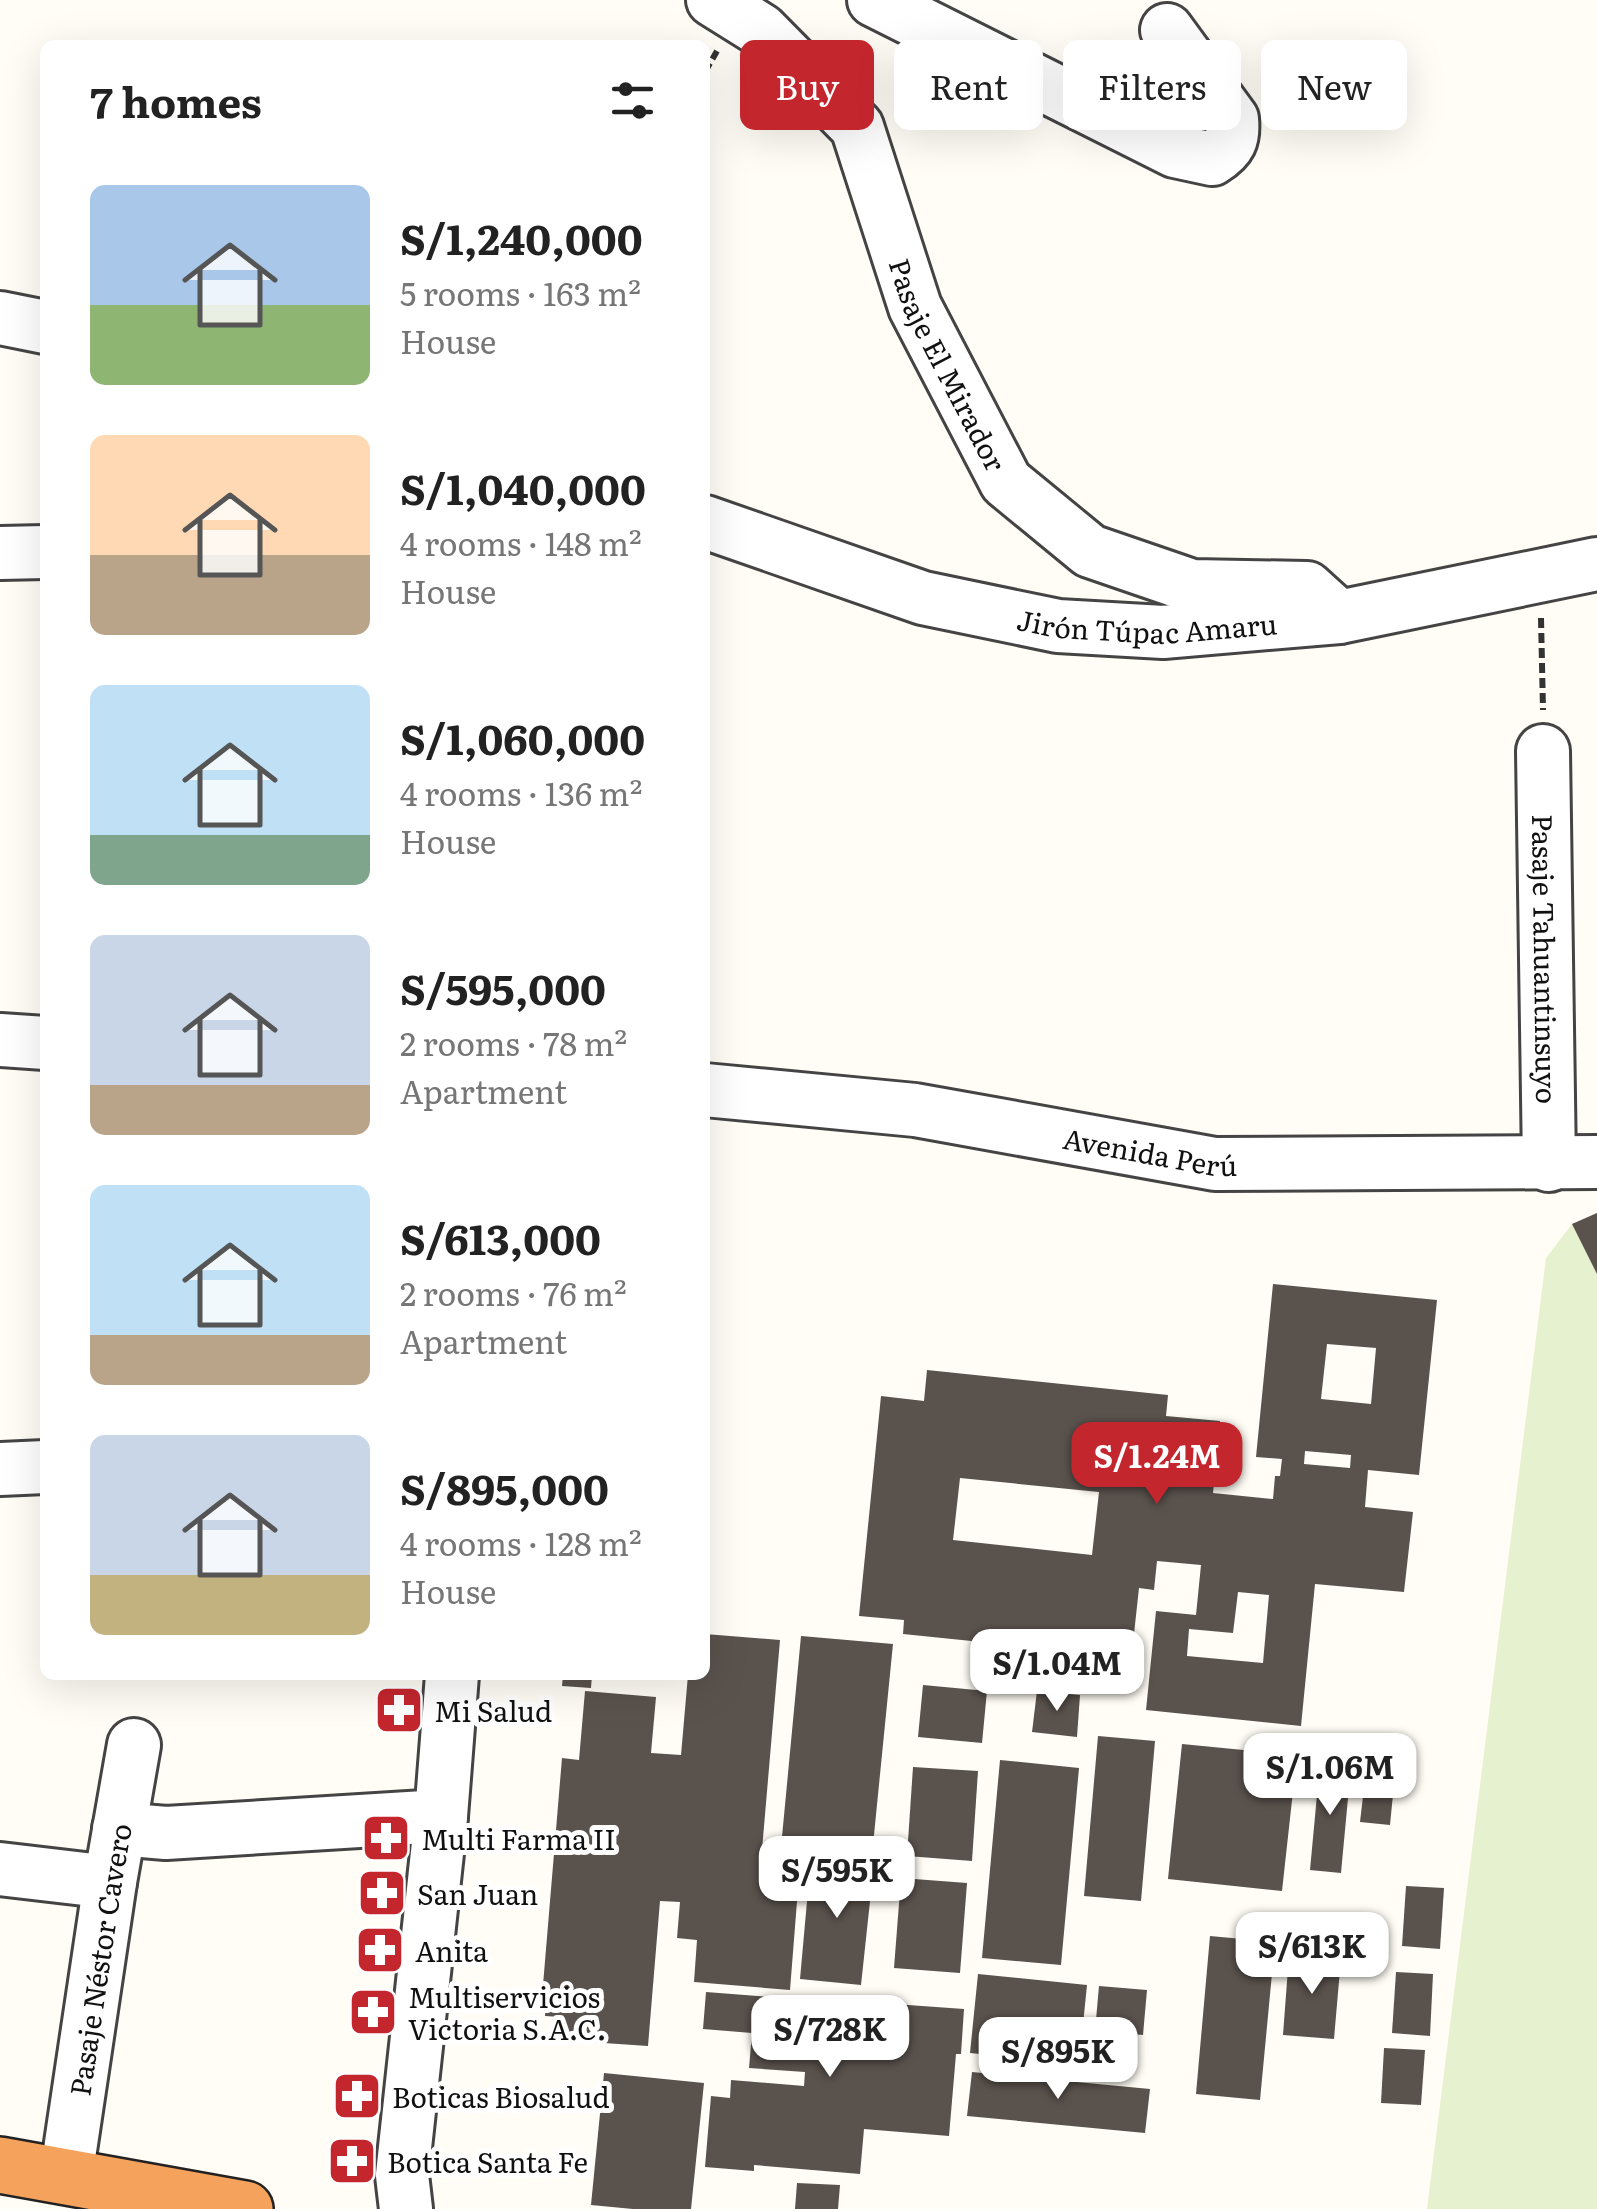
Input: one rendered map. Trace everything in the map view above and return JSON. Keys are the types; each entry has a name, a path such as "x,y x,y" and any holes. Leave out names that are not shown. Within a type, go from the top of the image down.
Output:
{"highway":[{"path":"0,2165 244,2209"}],"street":[{"name":"Pasaje El Mirador","path":"713,0 761,30 856,128 915,307 1006,482 1090,552 1192,586 1308,588 1339,617"},
{"path":"874,0 1175,152 1212,159 1226,150 1233,136 1232,119 1167,30"},
{"path":"0,318 40,327"},
{"name":"Jirón Túpac Amaru","path":"710,524 923,598 1058,626 1163,632 1339,617 1597,564"},
{"path":"0,553 40,552"},
{"name":"Pasaje Tahuantinsuyo","path":"1543,752 1573,1164"},
{"path":"0,1040 40,1043"},
{"name":"Avenida Perú","path":"710,1090 915,1110 1215,1164 1573,1164"},
{"path":"0,1469 40,1467"},
{"path":"398,2198 441,1816 452,1680"},
{"name":"Pasaje Néstor Cavero","path":"66,2177 134,1745"},
{"path":"119,1828 166,1834 441,1816"},
{"path":"0,1869 110,1882"}],"path":[{"path":"1540,576 1543,752"}],"green space":[{"path":"1597,1213 1597,2209 1427,2209 1546,1258 1572,1224"}],"building":[{"path":"1597,1213 1597,1274 1572,1224"},
{"path":"1273,1284 1437,1300 1419,1475 1368,1470 1365,1507 1413,1512 1404,1592 1315,1584 1301,1726 1146,1710 1156,1611 1196,1615 1201,1565 1157,1561 1154,1590 1139,1588 1133,1643 1109,1641 1108,1655 903,1634 904,1620 859,1616 881,1396 924,1401 927,1370 1168,1395 1166,1416 1220,1421 1213,1493 1273,1499 1275,1476 1280,1476 1282,1459 1256,1457","holes":["1327,1344 1376,1348 1371,1404 1321,1399","1305,1451 1351,1455 1350,1468 1304,1464","960,1478 1099,1492 1092,1555 953,1540","1238,1592 1269,1595 1263,1663 1187,1656 1189,1629 1233,1633"]},
{"path":"710,1634 780,1640 760,1873 799,1876 790,1990 694,1982 697,1940 677,1938 680,1902 660,1901 648,2046 559,2040 560,2017 545,2016 547,1985 543,1985 562,1758 579,1760 585,1691 656,1697 651,1753 681,1755 688,1680 710,1680"},
{"path":"801,1636 893,1644 872,1855 810,1849 808,1861 780,1858"},
{"path":"563,1680 592,1680 591,1688 562,1686"},
{"path":"923,1685 987,1691 982,1743 918,1737"},
{"path":"1037,1691 1080,1695 1077,1737 1032,1732"},
{"path":"1098,1736 1155,1741 1141,1901 1084,1896"},
{"path":"1182,1744 1264,1752 1263,1761 1296,1764 1282,1891 1168,1879"},
{"path":"1000,1760 1079,1768 1061,1965 982,1958"},
{"path":"1320,1763 1351,1766 1341,1873 1310,1870"},
{"path":"913,1767 978,1771 972,1861 907,1856"},
{"path":"1366,1771 1395,1774 1390,1825 1360,1822"},
{"path":"811,1857 874,1864 861,1985 800,1979"},
{"path":"901,1878 967,1883 960,1973 894,1968"},
{"path":"1406,1886 1444,1888 1440,1949 1402,1946"},
{"path":"1210,1936 1275,1942 1260,2100 1196,2094"},
{"path":"1289,1955 1341,1958 1334,2039 1283,2035"},
{"path":"1396,1972 1433,1974 1430,2036 1392,2033"},
{"path":"978,1974 1087,1985 1079,2064 970,2053"},
{"path":"1099,1986 1147,1990 1143,2035 1095,2031"},
{"path":"706,1992 870,2005 868,2032 878,2033 880,2003 964,2009 949,2136 864,2129 860,2174 754,2165 754,2171 705,2167 711,2096 730,2098 731,2080 804,2086 805,2072 749,2068 752,2033 703,2029"},
{"path":"1384,2048 1425,2050 1421,2105 1381,2103"},
{"path":"972,2072 1150,2089 1145,2133 967,2116"},
{"path":"604,2073 704,2083 691,2209 591,2205"},
{"path":"797,2183 840,2185 838,2209 795,2209"}],"place":[{"name":"Mi Salud","path":"399,1710"},
{"name":"Multi Farma II","path":"386,1838"},
{"name":"San Juan","path":"382,1893"},
{"name":"Anita","path":"380,1950"},
{"name":"Multiservicios Victoria S.A.C.","path":"373,2012"},
{"name":"Boticas Biosalud","path":"357,2096"},
{"name":"Botica Santa Fe","path":"352,2161"}]}
